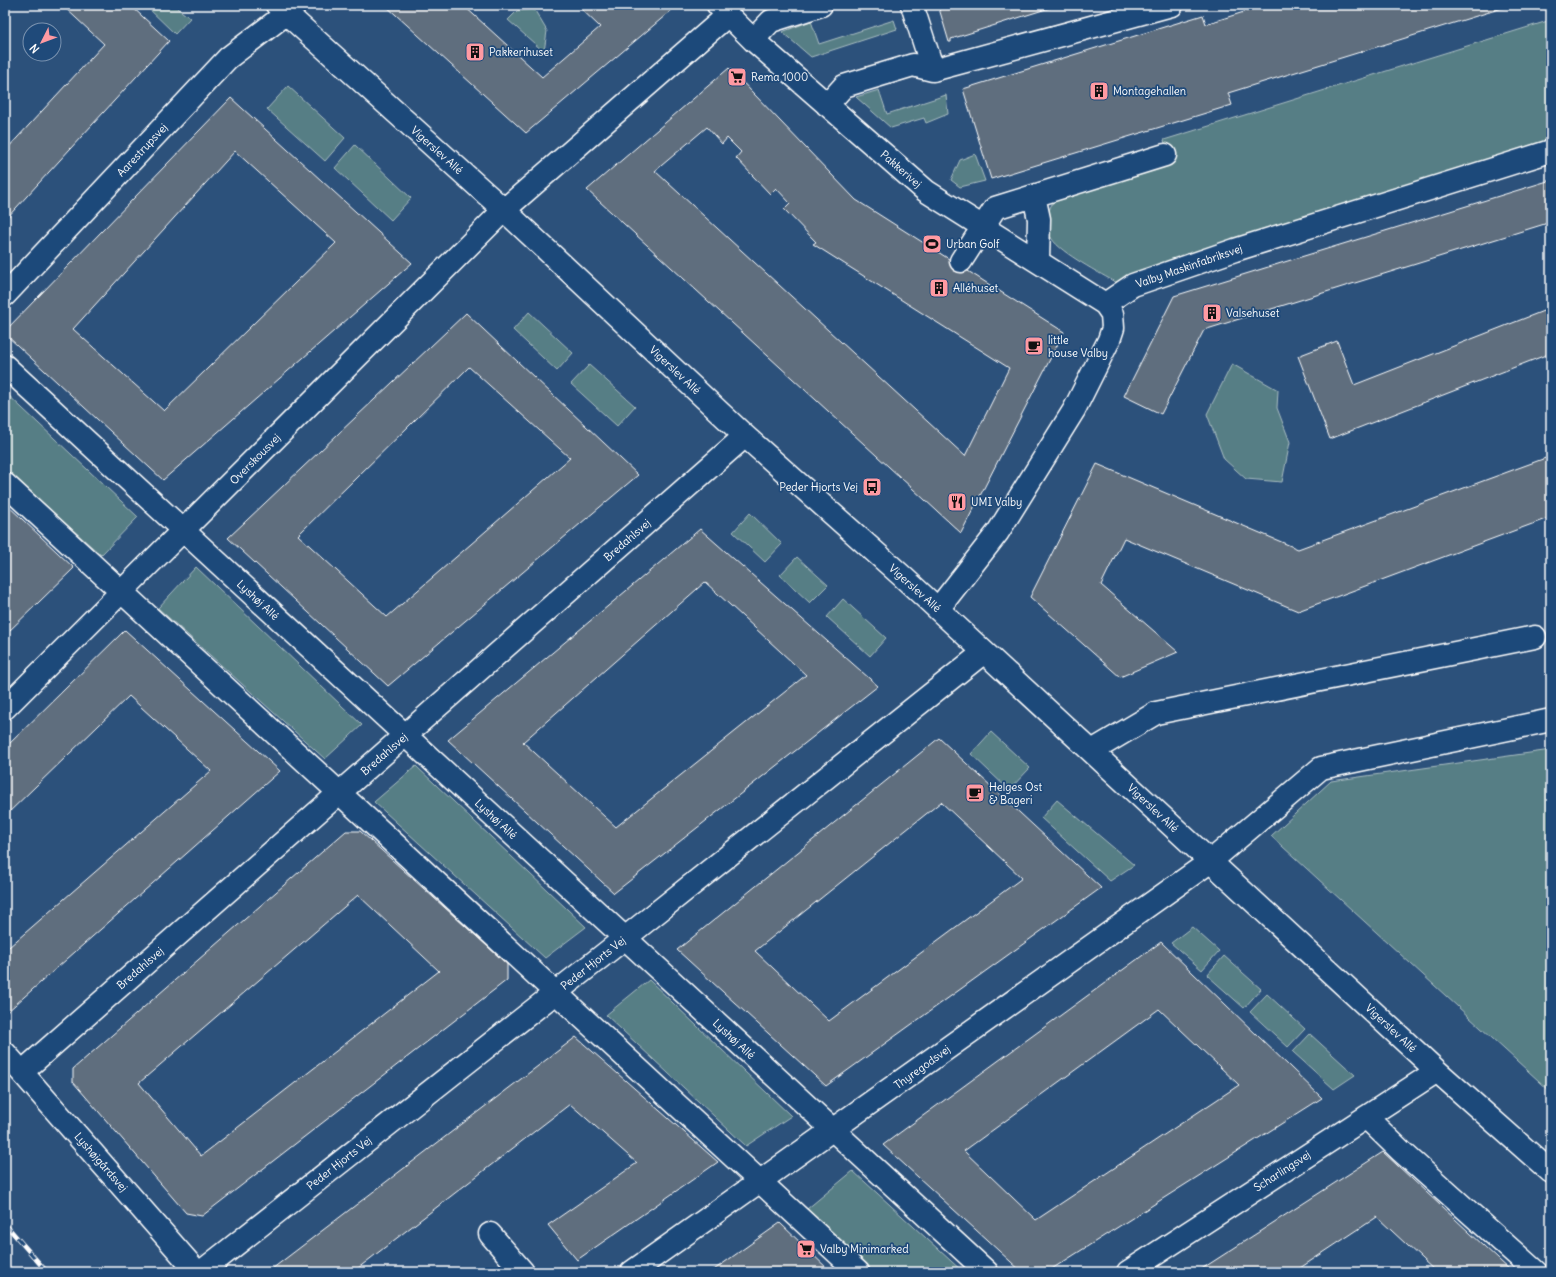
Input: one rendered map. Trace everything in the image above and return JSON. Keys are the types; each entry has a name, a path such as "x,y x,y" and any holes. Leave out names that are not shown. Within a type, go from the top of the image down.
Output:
{"street":[{"path":"753,40 771,21 821,5"},
{"path":"912,5 933,70"},
{"path":"827,105 844,86 913,66 933,70 1172,5"},
{"name":"Vigerslev Allé","path":"282,9 504,210 745,436 938,609 1437,1071 1551,1172"},
{"name":"Aarestrupsvej","path":"5,295 228,58 282,9"},
{"name":"Pakkerivej","path":"723,10 753,40 926,191 1105,304"},
{"name":"Overskousvej","path":"5,708 504,210 723,10"},
{"name":"Valby Maskinfabriksvej","path":"1105,304 1133,285 1235,250 1551,152"},
{"path":"961,261 982,226 995,208 1165,154"},
{"path":"1034,196 1039,219 1038,261"},
{"path":"938,609 998,532 1074,410 1114,328 1112,314 1105,304"},
{"name":"Lyshøj Allé","path":"5,366 987,1272"},
{"name":"Bredahlsvej","path":"22,1072 745,436"},
{"path":"5,484 858,1272"},
{"path":"1092,751 1156,713 1535,637"},
{"name":"Peder Hjorts Vej","path":"201,1272 625,938 984,652"},
{"name":"Thyregodsvej","path":"632,1272 1211,861 1321,768 1551,720"},
{"name":"Lyshøjgårdsvej","path":"5,1053 196,1272"},
{"name":"Scharlingsvej","path":"1140,1269 1437,1071"},
{"path":"1366,1117 1401,1151 1536,1272"},
{"path":"490,1234 523,1272"}],"green space":[{"path":"145,5 173,5 190,18 175,34"},
{"path":"534,9 547,31 544,52 508,20 517,11"},
{"path":"894,20 897,29 811,57 782,32 811,21 819,44"},
{"path":"1551,20 1551,148 1117,283 1064,251 1052,239 1047,223 1050,207 1056,198 1171,162 1164,140"},
{"path":"288,86 345,138 325,161 267,109"},
{"path":"879,90 887,114 946,95 948,114 926,123 924,118 891,128 856,97"},
{"path":"355,145 411,198 391,220 335,168"},
{"path":"975,154 985,181 960,187 951,180 960,160"},
{"path":"529,312 573,353 557,371 513,330"},
{"path":"1232,364 1278,390 1277,408 1290,442 1282,482 1246,479 1224,459 1207,414"},
{"path":"589,365 635,406 617,426 571,384"},
{"path":"5,392 138,517 101,555 5,469"},
{"path":"750,513 782,544 765,562 733,532"},
{"path":"797,557 828,585 810,603 780,575"},
{"path":"196,567 362,725 325,759 158,608"},
{"path":"843,599 886,638 870,656 827,617"},
{"path":"991,732 1030,768 1009,790 971,754"},
{"path":"1551,750 1551,1092 1271,836 1331,781"},
{"path":"416,766 586,927 545,958 374,802"},
{"path":"1057,800 1134,865 1110,881 1041,818"},
{"path":"1192,927 1219,951 1202,970 1171,943"},
{"path":"1224,956 1261,989 1244,1008 1207,975"},
{"path":"649,980 791,1116 746,1146 606,1015"},
{"path":"1267,994 1305,1029 1288,1047 1250,1012"},
{"path":"1310,1034 1355,1075 1334,1089 1293,1052"},
{"path":"853,1171 963,1272 872,1272 807,1209"}],"building":[{"path":"62,5 130,5 169,41 5,220 5,151 104,44"},
{"name":"Pakkerihuset","path":"385,5 463,5 542,77 600,27 577,5 668,5 673,9 526,133"},
{"path":"938,5 1059,5 951,39 951,42 949,42"},
{"name":"Montagehallen","path":"1266,5 1512,5 1228,93 1232,105 991,179 963,89 1203,15 1206,24"},
{"name":"Alléhuset","path":"729,68 856,200 1064,332 961,533 587,190","holes":["707,127 722,144 727,138 741,152 736,158 770,194 776,188 790,203 784,209 816,242 813,244 1009,368 965,456 655,171"]},
{"path":"231,98 412,263 163,480 5,334 5,331","holes":["235,151 336,243 164,411 73,329"]},
{"name":"Valsehuset","path":"1551,180 1551,222 1204,330 1161,414 1124,396 1174,296"},
{"path":"1551,308 1551,353 1330,439 1298,356 1337,341 1354,385"},
{"path":"466,313 638,475 388,686 228,538","holes":["469,367 570,458 387,617 298,535"]},
{"path":"1551,456 1551,517 1298,611 1124,538 1101,585 1178,652 1120,677 1030,597 1097,464 1298,549"},
{"path":"5,503 74,568 5,635"},
{"path":"700,529 878,686 614,893 448,740","holes":["705,582 806,675 616,827 523,742"]},
{"path":"125,630 280,771 7,1012 5,1010 5,943 9,947 211,771 129,696 5,816 5,748"},
{"path":"939,738 1101,888 826,1086 677,950","holes":["941,802 1022,878 829,1021 755,951"]},
{"path":"346,831 360,831 507,964 507,980 202,1216 186,1213 73,1082 73,1069","holes":["358,895 439,971 201,1156 139,1083"]},
{"path":"1161,942 1322,1098 1047,1272 1022,1272 883,1145","holes":["1159,1009 1239,1085 1036,1220 964,1151"]},
{"path":"576,1037 718,1162 577,1260 548,1225 637,1163 570,1104 353,1272 268,1272"},
{"path":"1383,1152 1512,1272 1436,1272 1377,1217 1294,1272 1202,1272 1200,1270"},
{"path":"780,1223 831,1272 711,1272"}],"railway":[{"path":"5,1224 47,1272"}],"place":[{"name":"Pakkerihuset","path":"475,52"},
{"name":"Rema 1000","path":"737,77"},
{"name":"Montagehallen","path":"1099,91"},
{"name":"Urban Golf","path":"932,244"},
{"name":"Alléhuset","path":"939,288"},
{"name":"Valsehuset","path":"1212,313"},
{"name":"little house Valby","path":"1034,346"},
{"name":"Peder Hjorts Vej","path":"872,487"},
{"name":"UMI Valby","path":"957,502"},
{"name":"Helges Ost & Bageri","path":"975,793"},
{"name":"Valby Minimarked","path":"806,1249"}]}
